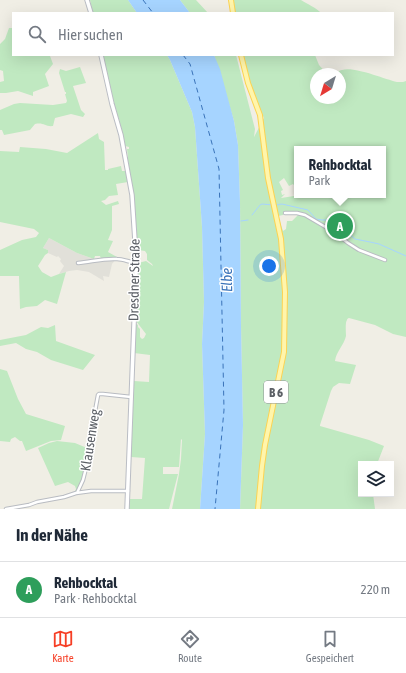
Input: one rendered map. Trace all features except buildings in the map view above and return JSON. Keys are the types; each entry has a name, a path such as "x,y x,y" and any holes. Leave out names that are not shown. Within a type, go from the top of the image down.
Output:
{"main road":[{"path":"87,0 91,12"},
{"path":"231,0 233,12"},
{"name":"Dresdner Straße","path":"100,56 121,136 132,195 135,236 136,263 127,509"},
{"name":"B 6","path":"241,56 248,83 260,115 268,178 280,235 285,292 284,352 264,452 258,509"}],"street":[{"path":"285,212 305,215 334,232 359,250 385,260"},
{"path":"78,263 95,260 118,259 136,263"},
{"name":"Klausenweg","path":"76,493 83,480 85,472 99,394 132,397"},
{"path":"6,509 64,497 76,493 91,491 128,491"}],"shaded area":[{"path":"49,238 77,253 94,259 116,259 112,264 109,277 103,276 104,281 89,272 77,270 59,274 64,266 60,261 61,259 58,256 57,257 48,253 48,250 43,248"}],"green space":[{"path":"90,0 128,0 136,12 93,12"},
{"path":"180,0 196,0 207,12 189,12"},
{"path":"230,0 301,0 320,12 234,12"},
{"path":"9,28 12,28 12,56 50,56 53,64 45,74 49,86 33,92 33,96 18,91 0,93 0,82 4,81 3,71 0,70 0,44 5,39"},
{"path":"103,56 168,56 192,112 195,127 202,227 204,302 202,344 205,434 200,509 172,509 181,459 181,439 179,467 163,467 163,474 178,474 169,509 127,509 128,499 142,499 145,458 131,457 134,381 149,382 150,355 134,353 135,323 140,329 140,337 142,339 146,334 136,321 138,263 146,261 153,266 147,260 147,254 145,251 138,250 133,195 127,158 127,149 129,149 129,147 125,146 119,119 113,104"},
{"path":"214,56 236,56 255,129 254,137 264,118 250,86 243,56 315,56 322,68 310,68 310,104 346,104 346,69 361,71 397,82 406,81 406,337 393,334 375,325 348,319 346,323 346,336 335,361 356,365 350,384 339,383 333,387 320,425 384,446 378,461 358,461 358,497 373,497 375,509 240,509 243,425 238,145 234,121","holes":["283,214 298,215 292,221 287,221 286,229 283,231 278,216"]},
{"path":"80,67 86,83 73,86 81,110 85,114 83,117 71,114 55,118 53,126 35,124 30,130 4,135 2,130 0,130 0,110 20,103 53,105 66,103 66,92 59,73 60,69 66,71"},
{"path":"98,133 99,139 104,142 105,170 121,166 122,171 126,171 128,182 116,184 118,195 109,196 105,200 101,201 106,205 118,201 119,204 112,206 112,230 108,240 113,241 108,252 117,257 101,259 100,256 95,256 94,259 77,253 49,238 43,248 48,250 48,253 38,266 42,272 51,277 66,272 57,304 45,300 37,306 20,309 19,276 0,276 0,250 22,240 36,237 39,233 34,229 0,222 0,151 19,152 20,147 46,149 67,153"},
{"path":"55,325 56,341 95,355 83,370 51,360 16,343 0,346 0,340 26,335 41,327 48,328"},
{"path":"0,369 7,371 18,399 26,414 65,426 61,440 51,441 26,451 22,441 15,437 11,439 10,442 0,441"},
{"path":"57,441 75,443 87,448 82,481 76,492 75,486 68,482 55,486 38,448"}],"water":[{"path":"128,0 180,0 189,12 136,12"},
{"name":"Elbe","path":"168,56 214,56 220,69 234,121 238,145 243,425 240,509 200,509 205,434 202,344 204,302 202,227 195,127 192,112"}],"waterway":[{"path":"252,215 262,204 273,205"},
{"path":"276,205 282,204 308,210 316,219 332,220 355,239 379,244 406,256"},
{"path":"241,221 248,220"}],"ferry route":[{"path":"143,0 152,12"},
{"path":"184,56 190,64 219,169 224,410 215,509"}],"place":[{"name":"Rehbocktal","path":"340,226"}]}
